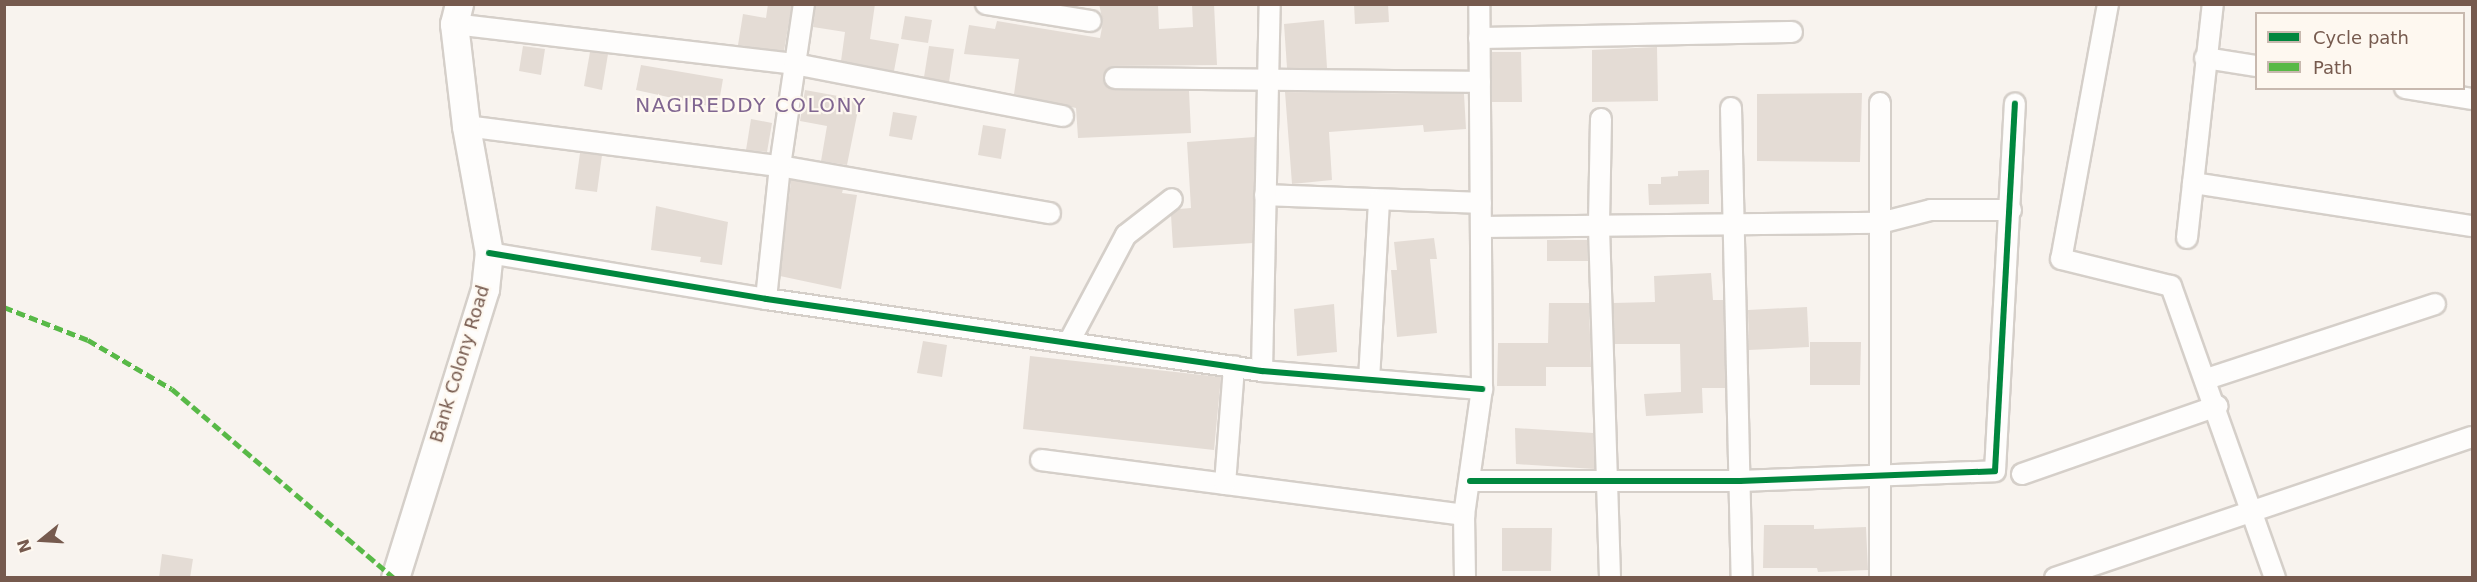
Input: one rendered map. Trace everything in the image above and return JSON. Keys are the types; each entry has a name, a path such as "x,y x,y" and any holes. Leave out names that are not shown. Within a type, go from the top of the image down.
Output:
{"street":[{"path":"766,299 780,166 804,4"},
{"path":"986,4 1090,21"},
{"path":"1262,371 1269,4"},
{"path":"1465,578 1464,515 1482,389 1479,4"},
{"path":"2108,4 2061,259 2171,286 2217,406 2275,578"},
{"path":"2187,238 2212,4"},
{"path":"456,14 795,64 1063,116"},
{"name":"Bank Colony Road","path":"395,578 485,289 489,252 466,126 456,14"},
{"path":"1479,38 1792,32"},
{"path":"2205,58 2255,66"},
{"path":"1115,78 1479,82"},
{"path":"2417,90 2472,99"},
{"path":"1880,103 1880,578"},
{"path":"1470,481 1740,481 1995,471 2012,210 2015,104"},
{"path":"1731,108 1742,578"},
{"path":"1601,119 1599,227 1610,578"},
{"path":"466,126 780,166 1050,213"},
{"path":"2193,183 2472,226"},
{"path":"1265,195 1481,203"},
{"path":"1069,342 1126,235 1172,199"},
{"path":"1369,380 1379,200"},
{"path":"1481,227 1880,223 1931,210 2012,210"},
{"path":"489,252 766,299 1262,371 1482,389"},
{"path":"2207,379 2435,304"},
{"path":"1225,484 1234,366"},
{"path":"2022,474 2217,406"},
{"path":"2055,578 2472,437"},
{"path":"1041,460 1464,515"}],"building":[{"path":"768,4 792,4 784,51 738,45 743,14 766,18"},
{"path":"816,4 875,4 870,39 899,44 894,71 841,61 845,32 813,27"},
{"path":"1099,4 1158,4 1159,29 1193,27 1192,4 1214,4 1217,65 1115,66 1109,68 1103,77 1105,84 1114,90 1189,91 1191,133 1078,138 1076,108 1014,94 1019,59 964,54 969,25 995,29 997,21 1100,38 1103,22"},
{"path":"1354,4 1388,4 1389,22 1355,24"},
{"path":"905,16 932,20 928,43 901,39"},
{"path":"1324,20 1327,68 1287,68 1284,24"},
{"path":"523,46 545,49 541,75 519,71"},
{"path":"929,46 954,49 949,82 924,77"},
{"path":"1657,47 1658,101 1592,102 1592,50"},
{"path":"590,52 608,54 602,90 584,86"},
{"path":"1491,52 1521,52 1522,102 1492,102"},
{"path":"641,65 723,79 718,108 636,90"},
{"path":"805,90 860,100 847,165 821,161 827,126 800,121"},
{"path":"1285,92 1464,94 1466,129 1424,132 1423,125 1329,132 1332,180 1292,184"},
{"path":"1862,93 1860,162 1757,161 1757,94"},
{"path":"893,112 917,116 912,140 889,136"},
{"path":"751,119 772,123 767,152 746,150"},
{"path":"983,125 1006,129 1001,159 978,155"},
{"path":"1255,137 1253,243 1173,248 1171,215 1179,209 1191,208 1187,142"},
{"path":"580,153 602,155 597,192 575,189"},
{"path":"1709,170 1709,204 1649,205 1648,184 1661,184 1661,177 1678,176 1678,171"},
{"path":"791,180 843,189 842,193 857,195 841,289 780,276"},
{"path":"656,206 728,222 722,265 700,262 701,257 651,250"},
{"path":"1434,238 1437,259 1430,259 1437,333 1397,337 1391,270 1397,270 1394,242"},
{"path":"1547,240 1587,240 1588,261 1547,261"},
{"path":"1711,273 1713,300 1724,300 1726,388 1702,388 1703,413 1646,416 1644,394 1681,392 1680,344 1615,344 1613,303 1655,302 1654,276"},
{"path":"1549,303 1589,303 1591,367 1546,367 1546,386 1497,386 1498,343 1548,343"},
{"path":"1334,304 1337,352 1297,356 1294,309"},
{"path":"1807,307 1809,347 1749,350 1748,310"},
{"path":"923,341 947,345 942,377 917,373"},
{"path":"1810,342 1861,342 1860,385 1810,385"},
{"path":"1030,356 1221,377 1214,450 1023,429"},
{"path":"1515,428 1593,433 1595,469 1516,464"},
{"path":"1764,525 1814,525 1814,529 1866,527 1868,570 1818,572 1817,568 1763,568"},
{"path":"1502,528 1552,528 1551,571 1502,571"},
{"path":"162,554 193,559 190,578 159,578"}],"marked path":[{"path":"4,307 88,340 172,389 394,578"}],"cycle path":[{"path":"1470,481 1740,481 1995,471 2015,104"},
{"path":"489,253 766,299 1262,371 1482,389"}],"district":[{"name":"NAGIREDDY COLONY","path":"751,105"}]}
